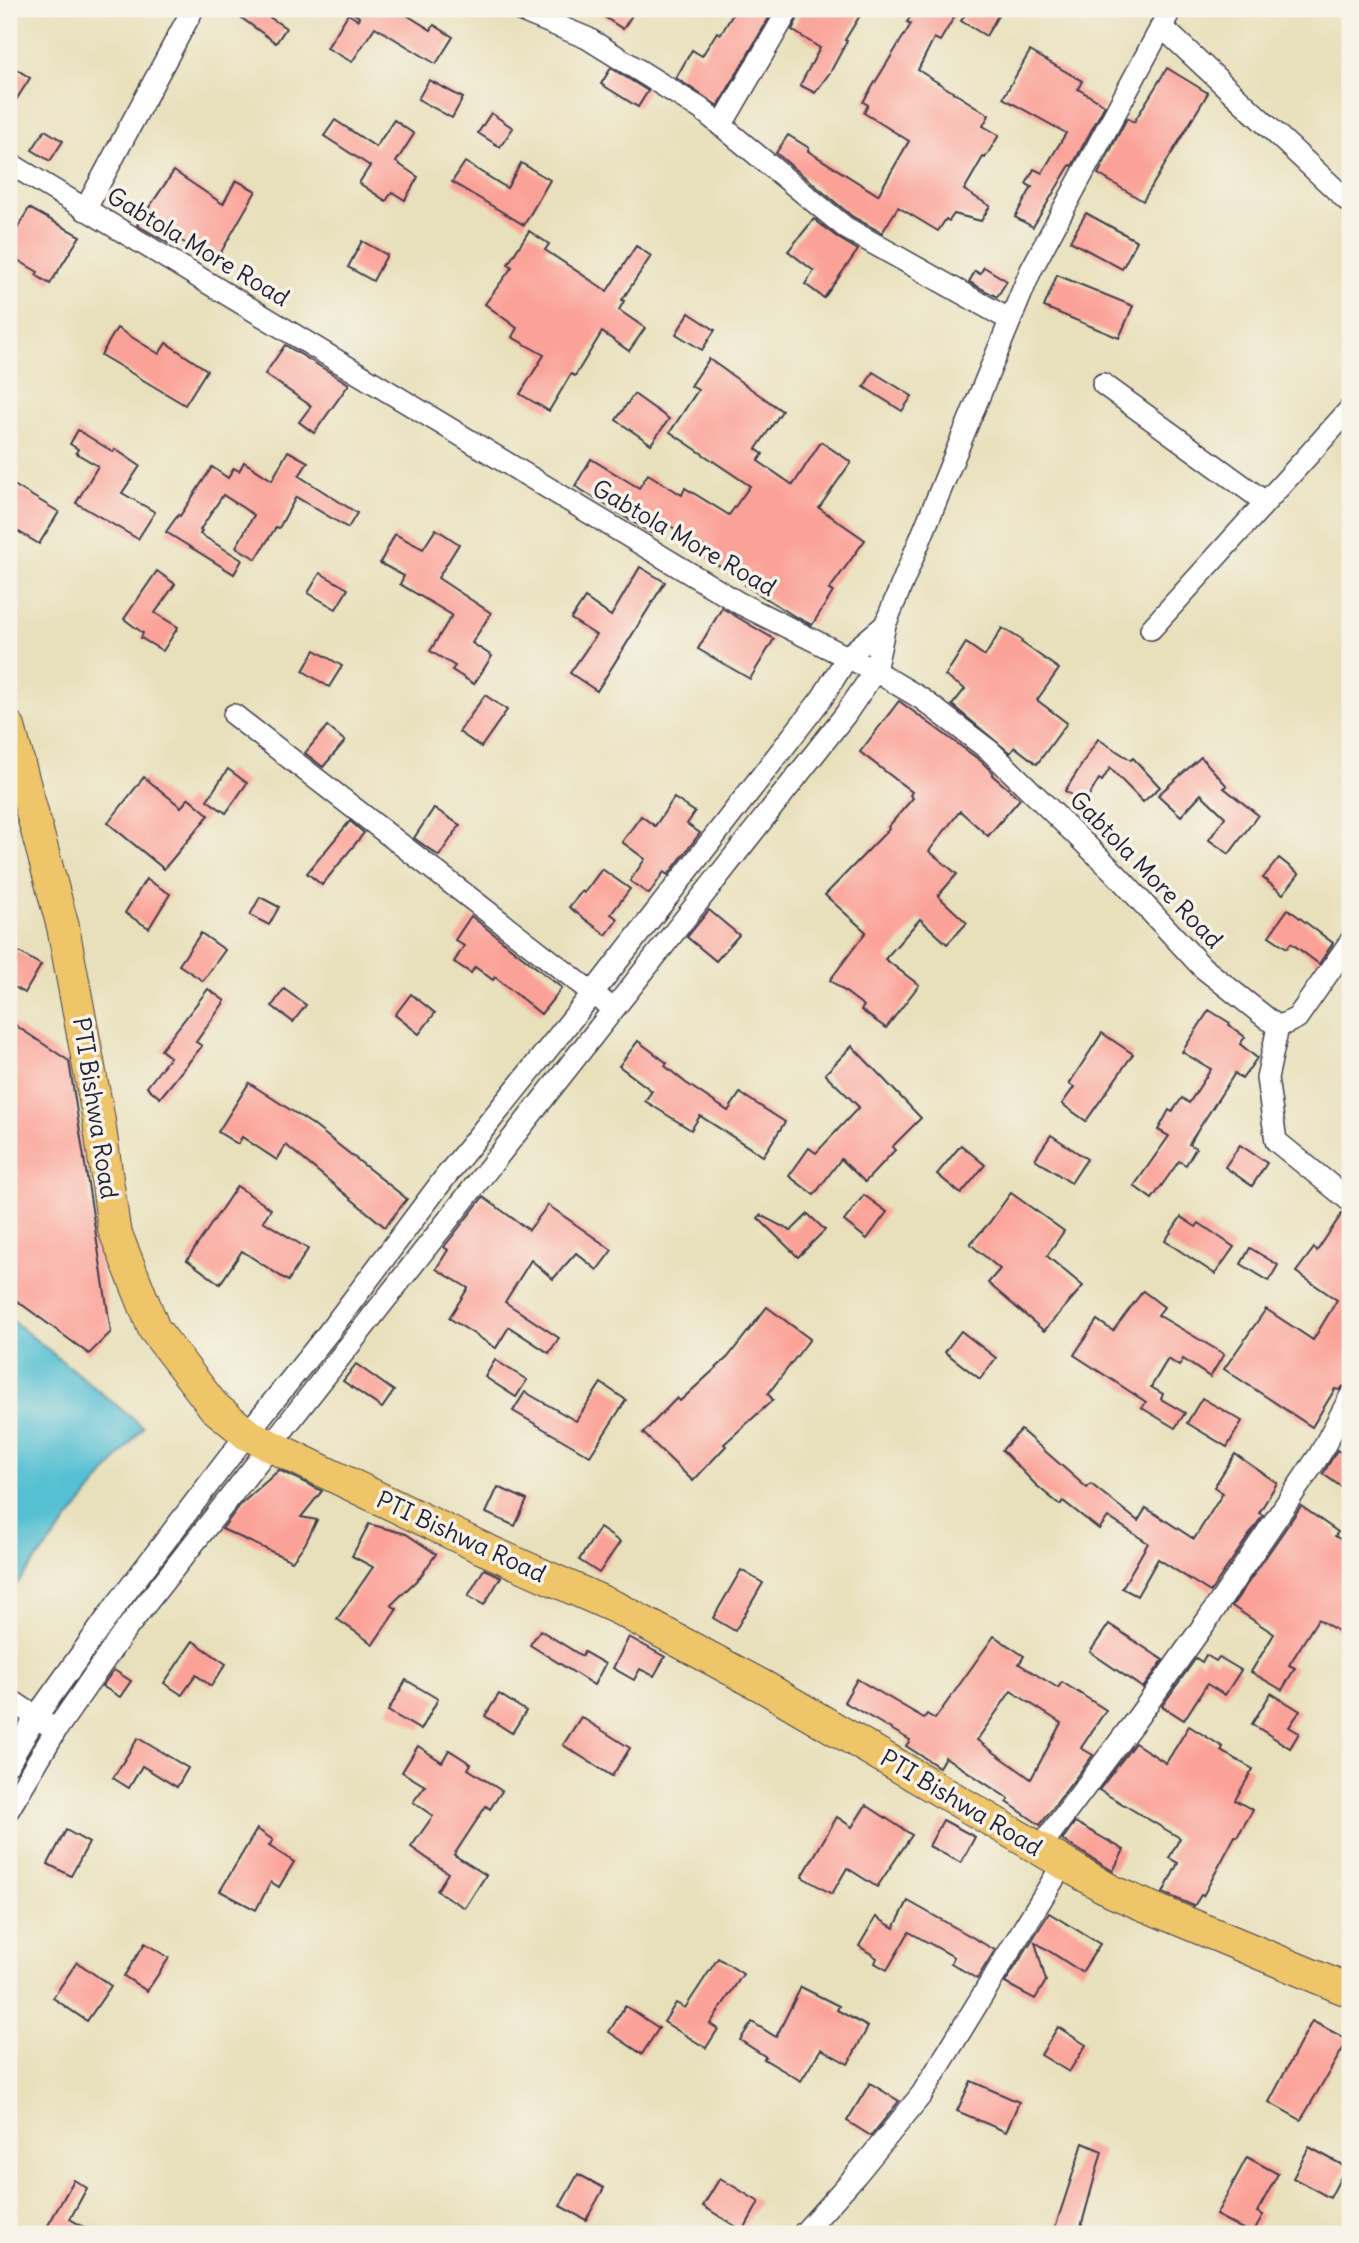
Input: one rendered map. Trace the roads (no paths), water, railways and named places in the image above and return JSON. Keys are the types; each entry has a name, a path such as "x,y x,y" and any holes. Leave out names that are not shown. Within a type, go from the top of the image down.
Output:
{"highway":[{"name":"PTI Bishwa Road","path":"10,739 63,927 99,1121 114,1229 154,1329 214,1408 259,1440 482,1548 619,1609 764,1686 1113,1892 1350,1991"}],"street":[{"path":"85,209 194,9"},
{"path":"517,9 587,38 701,109 846,228 1010,320"},
{"path":"722,126 789,9"},
{"path":"9,1763 35,1718 114,1608 497,1158 845,715 875,671 885,625 1031,270 1166,17 1350,203"},
{"name":"Gabtola More Road","path":"9,163 739,603 848,656 922,699 990,751 1115,873 1202,967 1278,1027"},
{"path":"1102,384 1265,502"},
{"path":"1150,629 1350,409"},
{"path":"9,1809 56,1730 259,1440 328,1333 474,1141 822,698 848,656 885,625"},
{"path":"234,715 614,1009"},
{"path":"1350,942 1297,1018 1278,1027 1266,1078 1276,1140 1350,1201"},
{"path":"474,1141 497,1158"},
{"path":"803,2234 856,2175 922,2094 1051,1857 1130,1728 1320,1454 1350,1397"},
{"path":"9,1699 56,1730"}],"water":[{"path":"9,1318 143,1427 9,1594"}]}
